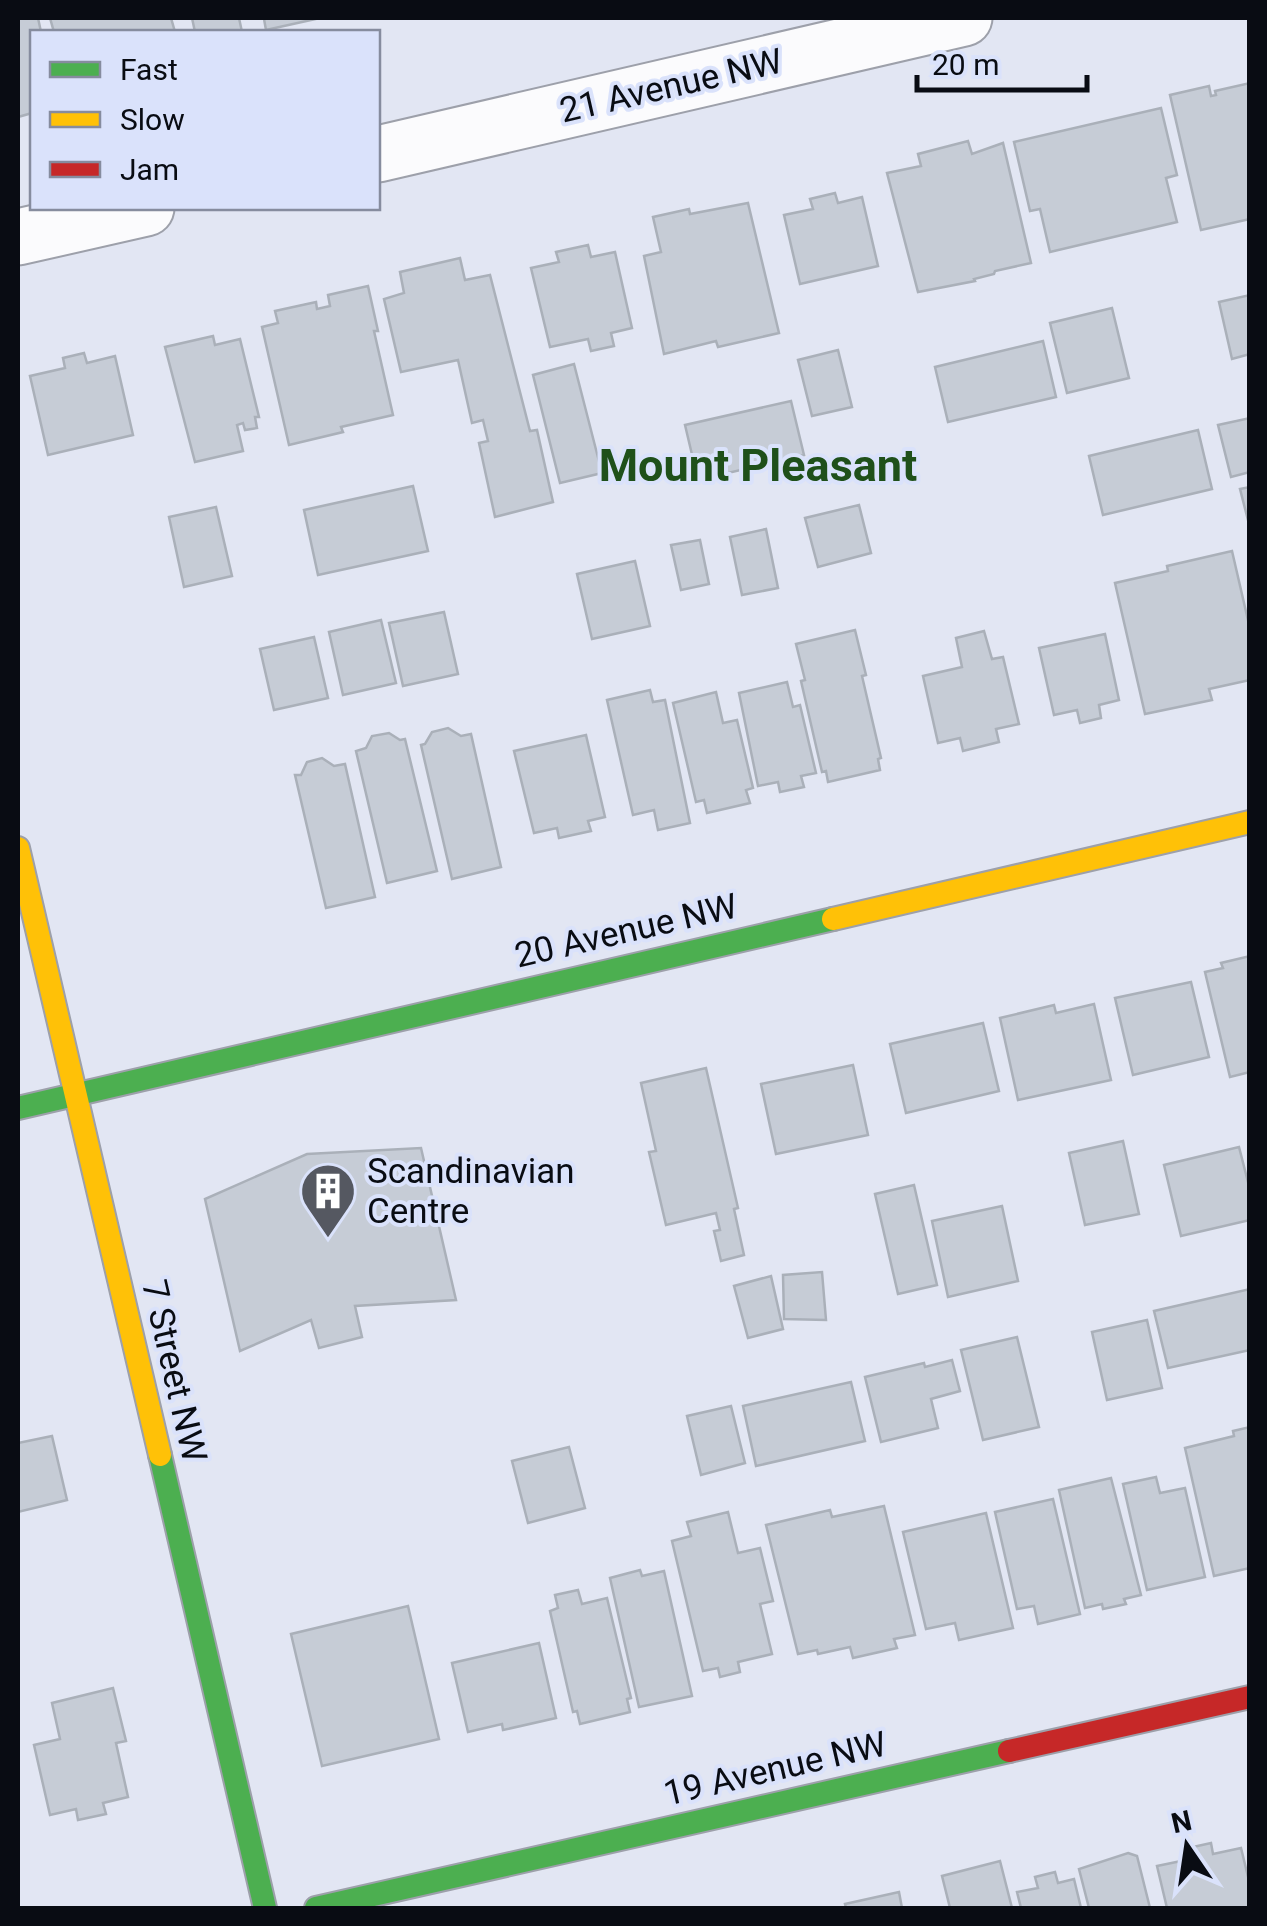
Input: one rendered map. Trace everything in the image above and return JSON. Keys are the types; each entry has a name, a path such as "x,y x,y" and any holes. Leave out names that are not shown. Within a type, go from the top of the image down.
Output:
{"street":[{"name":"21 Avenue NW","path":"380,154 964,18"},
{"path":"18,237 137,210"},
{"name":"20 Avenue NW","path":"18,1108 1250,822"},
{"name":"7 Street NW","path":"18,848 265,1908"},
{"name":"19 Avenue NW","path":"316,1908 1250,1697"}],"building":[{"path":"18,18 38,18 41,30 30,30 30,114 18,117"},
{"path":"50,18 171,18 174,30 53,30"},
{"path":"192,18 239,18 242,30 195,30"},
{"path":"260,18 320,18 266,30 264,19"},
{"path":"1250,83 1250,219 1201,230 1170,95 1209,86 1211,96 1216,95 1215,91"},
{"path":"1161,108 1177,175 1166,178 1177,222 1050,252 1040,209 1030,211 1014,142"},
{"path":"968,141 972,154 1003,143 1031,263 995,271 975,281 918,292 887,173 921,166 918,154"},
{"path":"835,193 838,203 862,197 878,266 800,284 784,215 813,209 810,199"},
{"path":"748,203 779,333 718,347 716,341 664,354 644,256 661,252 653,217"},
{"path":"588,245 591,257 615,252 632,328 611,333 614,346 591,351 588,339 550,347 531,268 559,262 556,252"},
{"path":"460,258 465,280 490,275 530,431 537,430 553,502 495,517 479,443 488,441 483,420 472,423 458,360 401,372 384,299 404,293 400,272"},
{"path":"368,286 393,415 289,445 262,327 278,323 275,311 316,302 317,309 330,306 328,295"},
{"path":"1250,295 1250,354 1232,359 1219,302"},
{"path":"1112,308 1129,378 1067,393 1050,323"},
{"path":"213,336 215,345 240,339 259,417 255,417 257,428 245,430 243,423 237,425 243,451 195,462 165,347"},
{"path":"1043,341 1056,397 948,422 935,367"},
{"path":"838,350 852,407 812,416 798,360"},
{"path":"84,353 87,363 115,356 133,435 48,455 30,376 65,368 63,358"},
{"path":"574,364 602,473 560,483 533,375"},
{"path":"791,401 804,455 698,480 685,425"},
{"path":"1250,418 1250,472 1231,477 1218,425"},
{"path":"1198,430 1212,489 1103,515 1089,456"},
{"path":"413,486 428,551 318,575 304,510"},
{"path":"1250,487 1250,528 1240,489"},
{"path":"859,505 871,553 818,567 805,518"},
{"path":"216,507 232,576 184,587 169,517"},
{"path":"766,529 778,588 742,595 730,537"},
{"path":"700,540 709,584 681,590 671,545"},
{"path":"1232,551 1250,629 1250,680 1209,689 1212,700 1145,714 1115,583"},
{"path":"635,561 650,626 592,639 577,574"},
{"path":"444,612 458,674 403,686 389,623"},
{"path":"381,620 396,683 343,695 329,632"},
{"path":"855,630 881,758 880,770 828,782 826,771 822,772 796,644"},
{"path":"984,631 992,659 1003,657 1019,724 996,729 999,742 963,751 960,738 938,743 923,676 962,667 956,638"},
{"path":"1105,634 1119,700 1099,705 1101,718 1080,723 1077,710 1054,715 1039,648"},
{"path":"314,637 328,698 274,710 260,649"},
{"path":"787,682 793,707 800,705 816,773 801,776 804,787 780,792 778,782 758,786 739,693"},
{"path":"650,690 653,702 665,700 690,823 658,830 654,810 633,815 607,700"},
{"path":"716,692 723,723 737,720 753,788 746,790 750,803 707,813 704,800 696,802 673,703"},
{"path":"448,728 461,736 471,734 501,867 452,879 421,745 432,732"},
{"path":"389,733 405,739 437,871 387,883 356,751 366,748 372,736"},
{"path":"586,735 605,817 588,821 591,831 559,838 557,828 534,833 514,751"},
{"path":"322,758 334,766 345,764 375,897 326,908 295,775 301,775 307,762"},
{"path":"1250,956 1250,1072 1230,1077 1205,972 1223,968 1221,963"},
{"path":"1191,982 1209,1057 1133,1075 1115,998"},
{"path":"1094,1004 1111,1080 1018,1100 1000,1018 1054,1005 1056,1013"},
{"path":"983,1023 999,1091 906,1113 890,1044"},
{"path":"853,1065 868,1135 776,1154 761,1084"},
{"path":"706,1068 738,1208 734,1209 744,1255 721,1261 714,1231 720,1230 716,1213 666,1225 649,1152 656,1151 641,1083"},
{"path":"1123,1141 1139,1214 1085,1225 1069,1153"},
{"path":"1239,1147 1250,1190 1250,1220 1181,1236 1164,1165"},
{"name":"Scandinavian Centre","path":"421,1148 456,1300 355,1306 362,1337 319,1348 311,1320 240,1351 205,1199 307,1154"},
{"path":"914,1185 937,1285 898,1294 875,1194"},
{"path":"1002,1206 1018,1281 948,1297 932,1221"},
{"path":"822,1272 826,1320 784,1319 783,1275"},
{"path":"771,1276 783,1329 748,1338 734,1286"},
{"path":"1250,1289 1250,1350 1168,1368 1154,1311"},
{"path":"1147,1320 1162,1388 1107,1400 1092,1332"},
{"path":"1017,1337 1039,1427 983,1440 961,1350"},
{"path":"952,1360 960,1391 931,1399 938,1428 881,1442 865,1377"},
{"path":"851,1382 865,1441 756,1466 743,1406"},
{"path":"731,1406 745,1463 701,1475 687,1416"},
{"path":"1250,1427 1250,1568 1214,1576 1185,1448 1234,1436 1233,1431"},
{"path":"52,1436 67,1500 18,1512 18,1443"},
{"path":"569,1447 585,1508 528,1523 512,1461"},
{"path":"1156,1477 1160,1493 1185,1488 1205,1577 1147,1590 1123,1484"},
{"path":"1111,1478 1141,1595 1124,1599 1126,1604 1085,1608 1059,1490"},
{"path":"1053,1499 1080,1614 1038,1624 1034,1606 1017,1609 995,1512"},
{"path":"884,1506 915,1635 894,1639 897,1648 853,1658 850,1647 798,1654 766,1525 830,1510 832,1517"},
{"path":"728,1512 738,1553 760,1548 773,1601 760,1604 772,1654 738,1662 740,1672 720,1677 718,1668 703,1671 672,1541 691,1536 687,1522"},
{"path":"986,1513 1013,1628 959,1640 955,1623 926,1629 903,1532"},
{"path":"640,1570 642,1576 664,1571 692,1696 639,1707 610,1578"},
{"path":"578,1590 582,1604 607,1598 631,1698 627,1699 630,1712 580,1724 577,1711 573,1712 550,1611 558,1608 555,1595"},
{"path":"408,1606 439,1739 322,1766 291,1634"},
{"path":"539,1643 556,1718 503,1730 502,1724 468,1732 452,1663"},
{"path":"113,1688 126,1741 116,1743 128,1797 103,1803 106,1814 78,1820 76,1809 50,1815 34,1745 60,1739 52,1703"},
{"path":"1211,1843 1213,1854 1241,1848 1250,1885 1250,1908 1167,1908 1157,1866 1186,1860 1184,1849"},
{"path":"1128,1853 1137,1856 1150,1908 1089,1908 1079,1869"},
{"path":"1000,1861 1012,1908 950,1908 942,1876"},
{"path":"1055,1872 1058,1883 1074,1879 1081,1908 1021,1908 1017,1892 1038,1888 1035,1877"},
{"path":"899,1892 902,1908 846,1908 845,1904"}],"traffic: fast":[{"path":"18,1108 833,919"},
{"path":"160,1455 265,1908"},
{"path":"316,1908 1009,1751"}],"traffic: slow":[{"path":"833,919 1250,822"},
{"path":"18,848 160,1455"}],"traffic: jam":[{"path":"1009,1751 1250,1697"}],"place":[{"name":"Scandinavian Centre","path":"328,1240"}],"district":[{"name":"Mount Pleasant","path":"758,465"}]}
